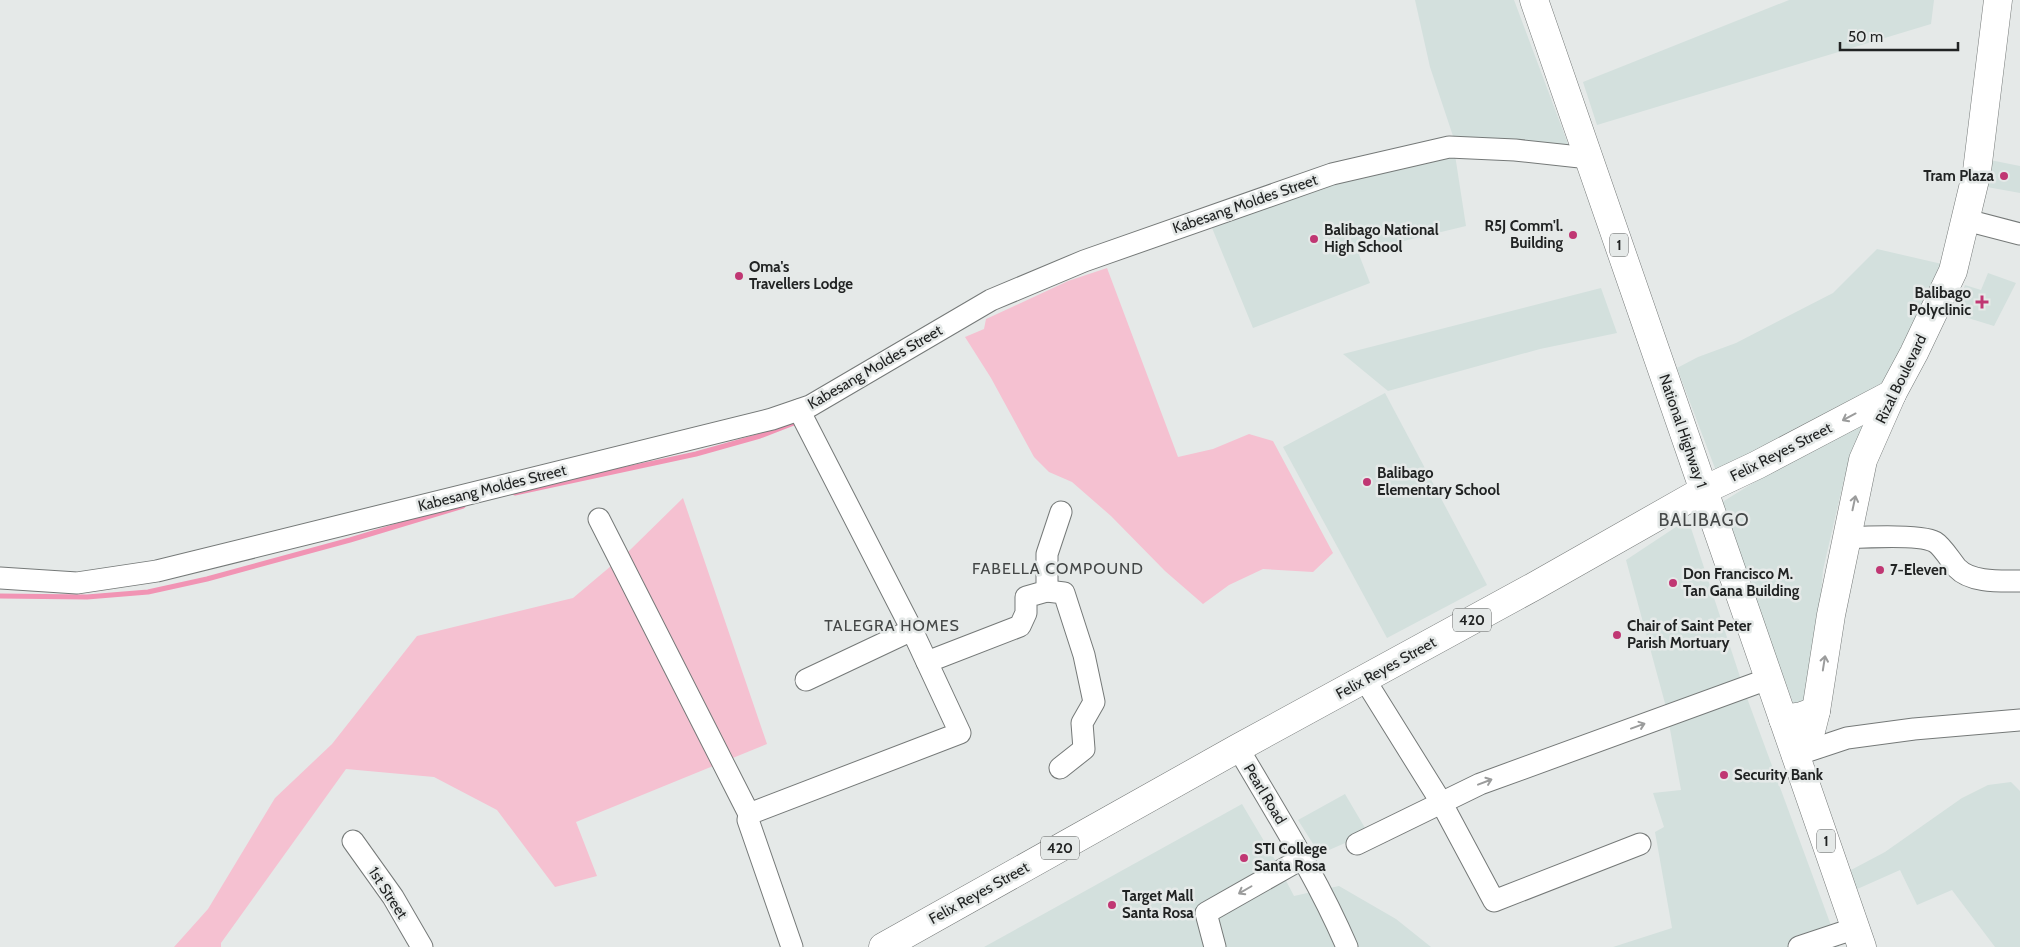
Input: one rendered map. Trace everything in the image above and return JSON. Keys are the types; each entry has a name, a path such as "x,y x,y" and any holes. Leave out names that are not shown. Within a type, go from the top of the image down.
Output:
{"main road":[{"name":"National Highway 1","path":"1534,0 1859,937"},
{"name":"Rizal Boulevard","path":"1796,755 1811,731 1816,711 1846,538 1863,460 1892,394 1953,271 1978,172 1998,0"},
{"name":"Felix Reyes Street","path":"883,947 1704,490 1757,465 1892,394"},
{"path":"1783,719 1802,716 1816,711"}],"street":[{"name":"Kabesang Moldes Street","path":"0,578 77,583 157,571 764,421 802,416 810,406 991,300 1084,261 1332,174 1449,146 1515,150 1589,158"},
{"path":"1966,220 2020,234"},
{"path":"749,814 959,734 960,732 912,630 802,416"},
{"path":"1047,591 1047,554 1061,512"},
{"path":"599,519 749,814 748,820 792,947"},
{"path":"1846,538 1911,537 1934,542 1959,570 1969,576 2020,581"},
{"path":"927,662 1020,626 1026,613 1026,596 1047,591 1064,593 1084,655 1094,702 1082,723 1084,749 1060,768"},
{"path":"806,680 912,630"},
{"path":"1357,844 1480,784 1768,679"},
{"path":"1365,680 1441,802 1494,901 1640,844"},
{"path":"1796,755 1847,738 1914,729 2020,720"},
{"name":"Pearl Road","path":"1238,748 1303,858 1347,947"},
{"name":"1st Street","path":"353,841 393,897 422,947"},
{"path":"1215,947 1206,913 1303,858"},
{"path":"1799,947 1859,937"}],"shaded area":[{"path":"1415,0 1514,0 1571,152 1454,139 1430,67"},
{"path":"1789,0 1934,0 1931,24 1597,125 1583,82"},
{"name":"Balibago National High School","path":"1455,155 1466,226 1358,252 1370,283 1253,328 1210,223 1312,186"},
{"name":"Tram Plaza","path":"1990,160 2020,166 2020,193 1987,187"},
{"path":"1877,249 1942,264 1889,389 1716,471 1677,368 1698,357 1736,343 1833,293"},
{"path":"1107,268 1178,457 1213,449 1249,434 1273,441 1333,553 1313,572 1263,569 1229,585 1203,604 1165,571 1111,516 1072,482 1049,472 1034,457 991,378 965,337 984,329 986,319 1068,281"},
{"name":"Balibago Polyclinic","path":"1988,273 2016,283 1994,326 1955,314 1965,285 1981,290"},
{"path":"1601,288 1617,333 1540,349 1388,391 1343,354"},
{"name":"Balibago Elementary School","path":"1385,393 1487,585 1387,638 1283,447"},
{"path":"1851,423 1868,425 1845,475 1823,570 1818,629 1805,707 1794,705 1719,504"},
{"path":"683,498 767,744 576,822 597,876 555,887 497,810 434,777 346,769 221,943 221,947 174,947 208,909 275,798 332,744 417,636 573,598 630,550"},
{"path":"1688,519 1747,698 1839,947 1613,947 1672,928 1655,832 1664,827 1653,793 1681,790 1666,707 1626,560"},
{"path":"2011,782 2020,791 2020,947 1995,947 1952,890 1917,905 1900,870 1855,890 1851,870 1885,852 1962,798 1988,785"},
{"path":"1345,794 1368,833 1281,871 1294,896 1339,886 1396,919 1431,947 984,947 1242,804 1277,863 1315,847 1298,820"}],"waterway":[{"path":"515,493 696,454 760,436 799,421"},
{"path":"0,596 87,597 148,592 207,579 350,540 463,506"}],"place":[{"name":"Tram Plaza","path":"2004,176"},
{"name":"R5J Comm'l. Building","path":"1573,235"},
{"name":"Balibago National High School","path":"1314,239"},
{"name":"Oma's Travellers Lodge","path":"739,276"},
{"name":"Balibago Polyclinic","path":"1982,302"},
{"name":"Balibago Elementary School","path":"1367,482"},
{"name":"7-Eleven","path":"1880,570"},
{"name":"Don Francisco M. Tan Gana Building","path":"1673,583"},
{"name":"Chair of Saint Peter Parish Mortuary","path":"1617,635"},
{"name":"Security Bank","path":"1724,775"},
{"name":"STI College Santa Rosa","path":"1244,858"},
{"name":"Target Mall Santa Rosa","path":"1112,905"}],"district":[{"name":"BALIBAGO","path":"1704,520"},
{"name":"FABELLA COMPOUND","path":"1058,568"},
{"name":"TALEGRA HOMES","path":"892,625"}]}
